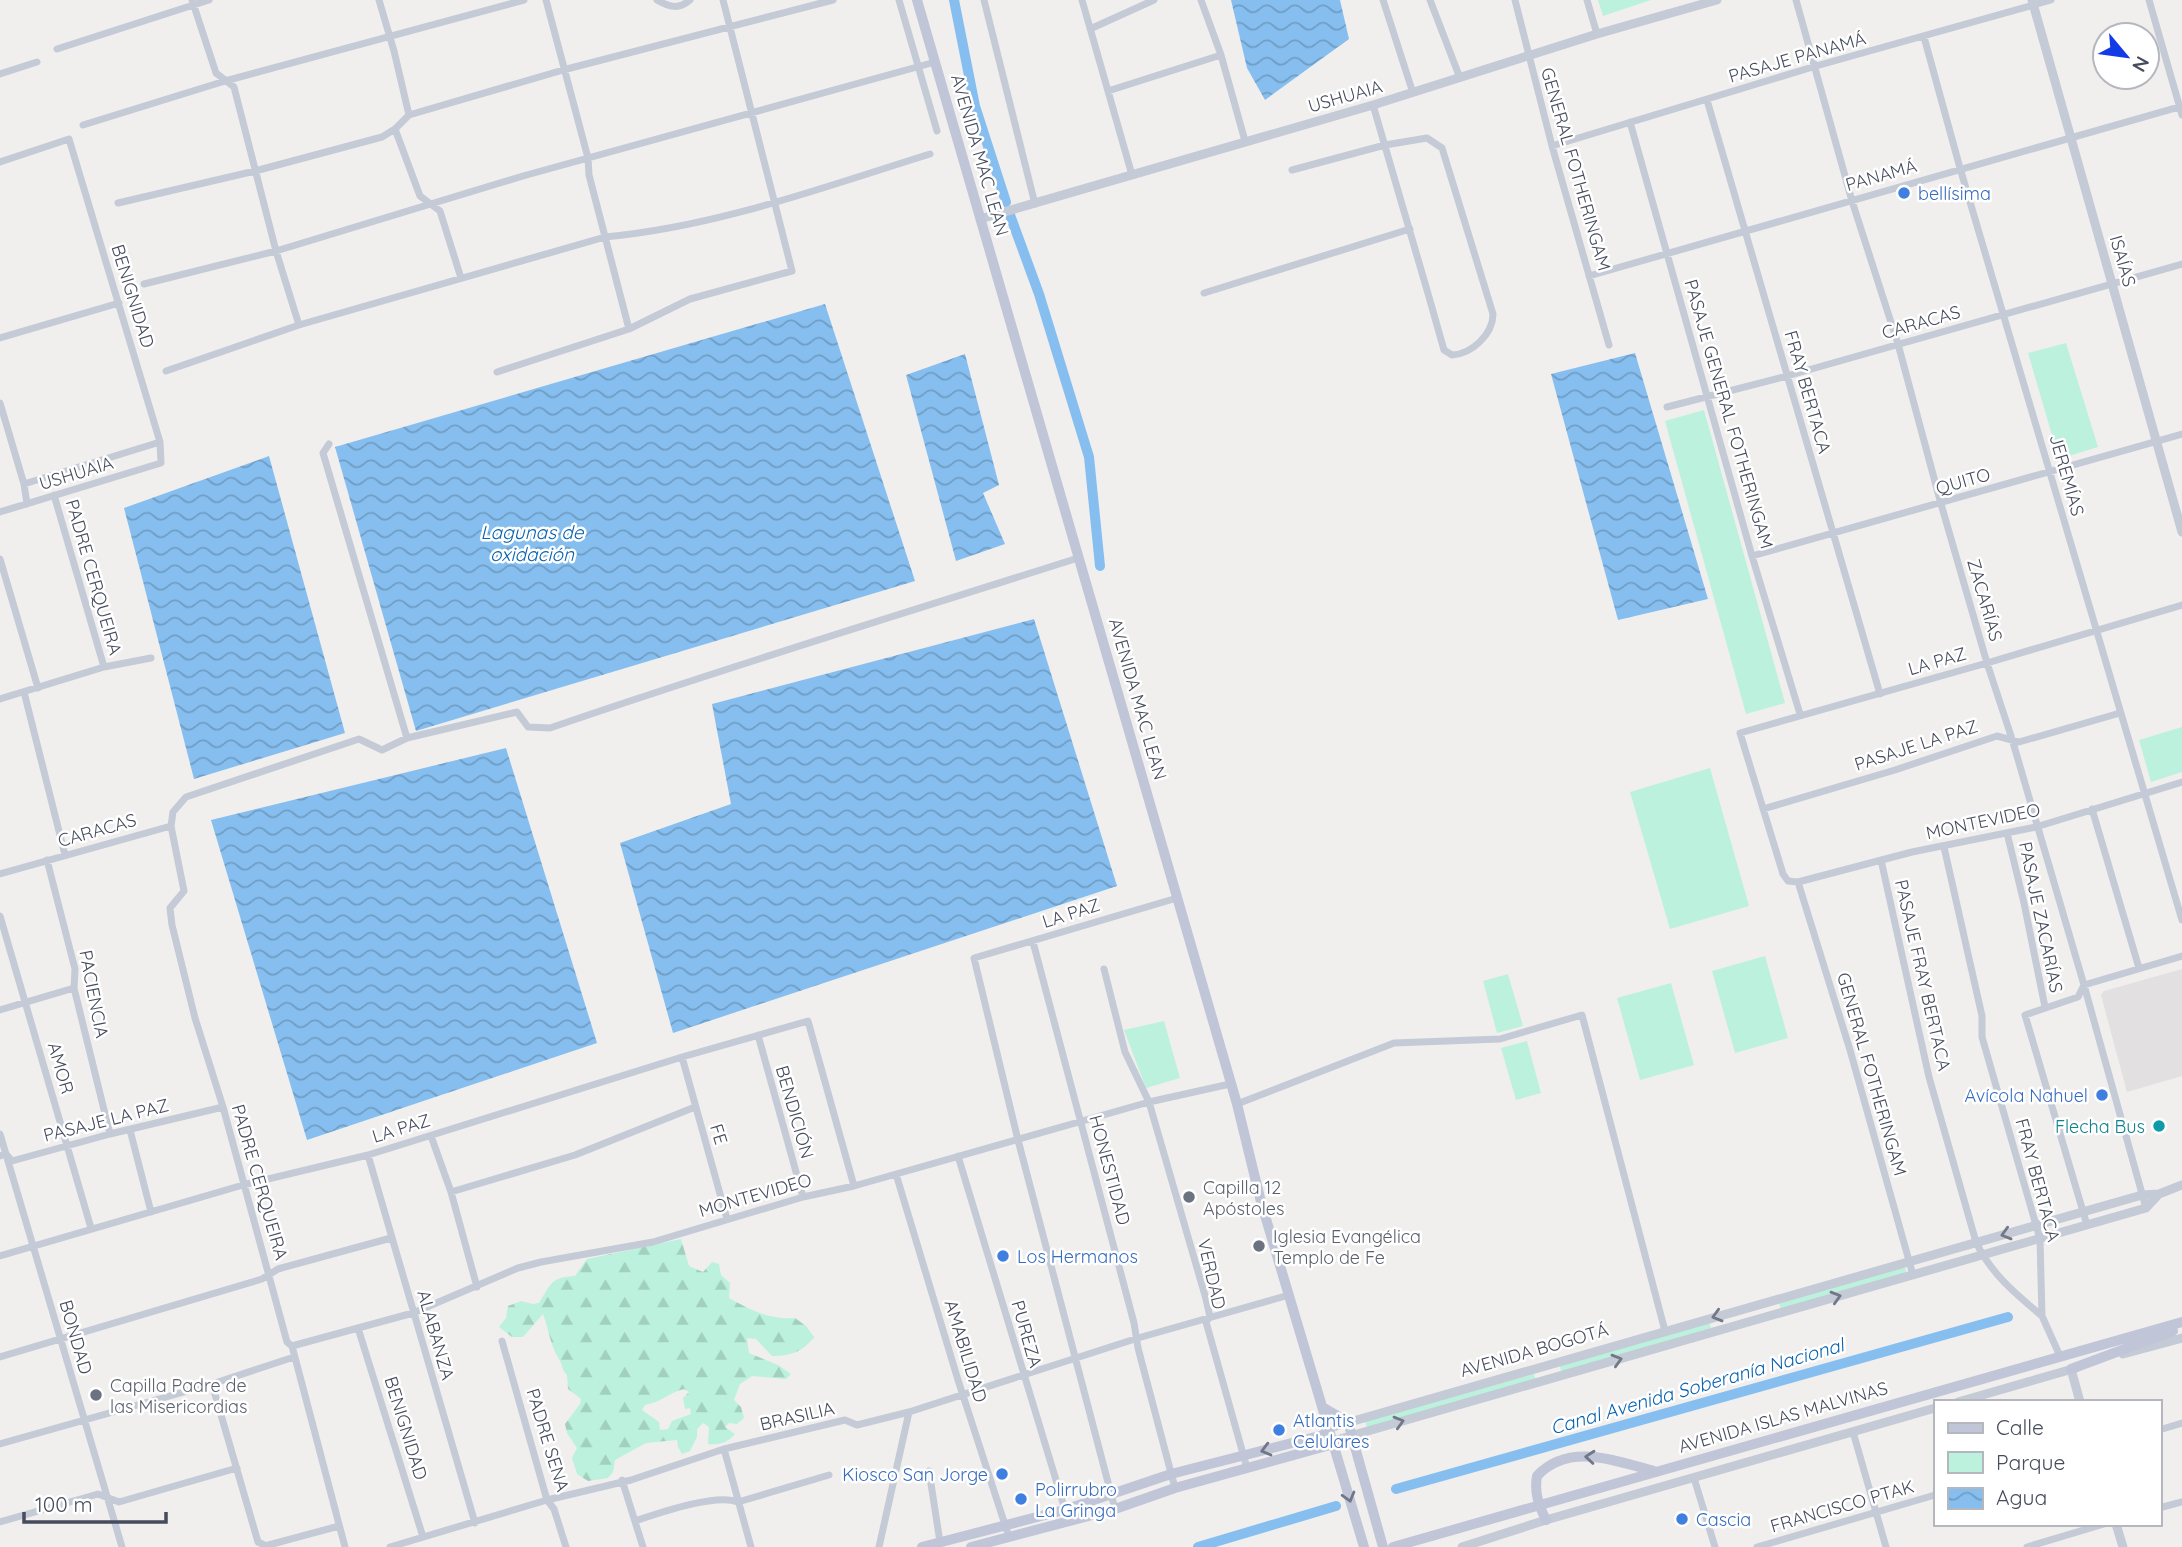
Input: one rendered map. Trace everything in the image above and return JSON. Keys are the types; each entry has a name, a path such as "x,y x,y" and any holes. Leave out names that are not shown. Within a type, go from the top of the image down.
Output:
{"main road":[{"name":"AVENIDA MAC LEAN","path":"917,0 1237,1104 1261,1202 1364,1547"},
{"name":"AVENIDA ISLAS MALVINAS","path":"1393,1547 2182,1322"},
{"path":"2071,1369 2182,1328"},
{"path":"1324,1408 1348,1422 1383,1547"},
{"name":"AVENIDA BOGOTÁ","path":"922,1547 1064,1510 1171,1474 1323,1435 1329,1428"},
{"name":"AVENIDA BOGOTÁ","path":"971,1547 1115,1509 1175,1488 1330,1445 1333,1441"},
{"path":"1546,1520 1539,1506 1536,1476 1556,1460 1579,1456 1596,1457 1657,1471"}],"street":[{"path":"57,49 192,2 209,0"},
{"path":"379,0 409,115"},
{"path":"82,125 225,81 524,0"},
{"path":"545,0 588,158 589,175 629,330"},
{"path":"657,0 669,7 682,6 690,0"},
{"path":"497,372 629,330 690,299 792,271 723,0"},
{"path":"118,203 255,171 382,137 409,115 563,70 832,0"},
{"path":"899,0 937,131"},
{"path":"984,0 1035,204"},
{"path":"1082,0 1132,176"},
{"path":"1090,29 1154,0"},
{"path":"1201,0 1221,55 1245,141"},
{"path":"1383,0 1413,93"},
{"path":"1430,0 1460,78"},
{"name":"GENERAL FOTHERINGAM","path":"1515,0 1552,146 1609,345"},
{"path":"1587,0 1597,34"},
{"name":"USHUAIA","path":"979,219 1373,105 1597,34 1717,0"},
{"name":"ZACARÍAS","path":"1796,0 1853,201 1898,344 1987,663 2084,985 2146,1208"},
{"name":"PASAJE PANAMÁ","path":"1552,146 1816,66 1924,37 2033,2 2051,0"},
{"path":"2149,0 2181,109"},
{"path":"192,2 216,73 234,87 276,251 299,325"},
{"name":"ISAÍAS","path":"2033,2 2182,532"},
{"name":"JEREMÍAS","path":"1924,37 1960,168 2182,920"},
{"path":"1108,91 1221,55"},
{"path":"0,74 37,62"},
{"path":"144,284 276,251 588,158 935,62"},
{"name":"FRAY BERTACA","path":"1707,100 1880,694"},
{"path":"1292,170 1385,145 1427,138 1442,148 1493,314 1491,329 1484,338 1460,355 1452,355 1444,349 1410,229 1385,145 1373,105"},
{"name":"PANAMÁ","path":"1590,276 1960,168 2181,109"},
{"name":"PASAJE GENERAL FOTHERINGAM","path":"1630,122 1752,556 1800,714"},
{"path":"395,129 420,196 440,211 461,278"},
{"name":"BENIGNIDAD","path":"0,162 69,139 160,442 162,463"},
{"path":"166,371 299,325 461,278 606,237 648,233 776,202 930,154"},
{"path":"1204,293 1410,229"},
{"name":"CARACAS","path":"1667,407 1787,376 2182,264"},
{"path":"0,338 119,303"},
{"path":"0,403 24,484 27,504"},
{"name":"QUITO","path":"1752,556 2182,434"},
{"path":"24,484 160,442"},
{"path":"329,444 323,453 407,738"},
{"name":"USHUAIA","path":"0,512 162,463"},
{"name":"PADRE CERQUEIRA","path":"54,495 104,667"},
{"path":"171,826 173,812 186,797 359,739 382,750 407,738 517,712 528,727 550,729 680,683 1078,558"},
{"path":"0,559 38,688"},
{"name":"LA PAZ","path":"1763,810 1740,733 2182,605"},
{"path":"0,699 104,667 151,658"},
{"path":"24,692 65,855"},
{"name":"PASAJE LA PAZ","path":"1763,810 1997,736 2019,742 2120,713"},
{"name":"MONTEVIDEO","path":"1763,810 1783,874 1788,881 1798,882 1881,860 2036,827 2182,782"},
{"path":"2092,809 2138,968"},
{"name":"CARACAS","path":"0,874 171,826"},
{"name":"PADRE CERQUEIRA","path":"171,826 184,891 170,908 172,925 287,1342 292,1346 345,1547"},
{"name":"PASAJE ZACARÍAS","path":"2007,833 2045,1007"},
{"name":"FRAY BERTACA","path":"1944,847 1982,1016 1982,1037 2040,1239 2042,1316 2060,1356"},
{"name":"PACIENCIA","path":"47,860 75,970 74,988 110,1134"},
{"name":"PASAJE FRAY BERTACA","path":"1881,860 1929,1077 1976,1242 1983,1256 2006,1286 2042,1316"},
{"name":"GENERAL FOTHERINGAM","path":"1798,882 1850,1050 1913,1275"},
{"name":"LA PAZ","path":"1017,1140 974,958 1177,898"},
{"name":"AMOR","path":"0,916 91,1228"},
{"name":"HONESTIDAD","path":"1033,942 1175,1488"},
{"path":"2087,1225 2025,1015 2078,997 2084,985 2182,956"},
{"name":"VERDAD","path":"1104,969 1125,1052 1149,1102 1210,1317 1206,1322 1247,1468"},
{"path":"0,1010 74,988"},
{"path":"1237,1104 1394,1043 1500,1039 1582,1015 1665,1331"},
{"name":"LA PAZ","path":"0,1256 243,1185 368,1155 682,1057 808,1021 854,1186"},
{"name":"BENDICIÓN","path":"758,1035 803,1197"},
{"name":"FE","path":"682,1057 727,1219"},
{"name":"MONTEVIDEO","path":"292,1346 413,1313 518,1268 653,1242 803,1197 854,1186 1149,1102 1230,1084"},
{"name":"PASAJE LA PAZ","path":"3,1155 12,1161 223,1107"},
{"path":"451,1192 575,1155 695,1107"},
{"path":"130,1130 151,1212"},
{"name":"BONDAD","path":"0,1134 3,1155 33,1246 122,1547"},
{"path":"431,1136 451,1192 477,1287"},
{"path":"1017,1140 1115,1509"},
{"name":"ALABANZA","path":"368,1155 475,1523"},
{"name":"PUREZA","path":"958,1156 1064,1510 1070,1520"},
{"name":"AMABILIDAD","path":"896,1174 1009,1537"},
{"name":"AVENIDA BOGOTÁ","path":"1329,1428 2084,1211 2142,1195 2159,1194 2182,1185"},
{"name":"AVENIDA BOGOTÁ","path":"1333,1441 2146,1208 2159,1194"},
{"path":"0,1357 262,1279 278,1269 391,1238"},
{"name":"BRASILIA","path":"390,1547 547,1500 631,1480 724,1449 845,1420 857,1425 909,1412 1076,1357 1289,1294"},
{"path":"1774,1299 1778,1313"},
{"path":"1746,1308 1751,1322"},
{"name":"BENIGNIDAD","path":"358,1328 424,1537"},
{"path":"1965,1400 2182,1338"},
{"name":"PADRE SENA","path":"502,1341 547,1500 554,1509 566,1547"},
{"path":"0,1444 212,1384 294,1357"},
{"path":"1545,1365 1550,1379"},
{"path":"2071,1369 2079,1400"},
{"path":"212,1384 258,1542 266,1547 339,1526"},
{"name":"AVENIDA ISLAS MALVINAS","path":"1462,1547 1546,1520 1934,1408"},
{"path":"879,1547 909,1412"},
{"path":"2161,1429 2182,1423"},
{"path":"1853,1432 1886,1547"},
{"path":"724,1449 751,1547"},
{"path":"0,1522 98,1494 119,1503 237,1468"},
{"path":"929,1471 940,1542"},
{"path":"635,1521 686,1503 730,1499 738,1502 829,1475"},
{"path":"1694,1478 1715,1547"},
{"path":"622,1480 643,1547"},
{"name":"FRANCISCO PTAK","path":"1757,1547 1934,1495"},
{"path":"2161,1507 2182,1502"},
{"path":"2027,1547 2097,1526"},
{"path":"2117,1526 2123,1547"}],"shaded area":[{"path":"2182,969 2182,1076 2127,1092 2101,995 2104,991"}],"green space":[{"path":"1598,0 1651,0 1603,16"},
{"path":"2066,343 2098,447 2059,459 2028,353"},
{"path":"1704,410 1785,703 1746,714 1665,421"},
{"path":"2182,727 2182,772 2151,782 2139,740"},
{"path":"1710,768 1749,906 1670,929 1630,792"},
{"path":"1765,956 1788,1038 1735,1053 1712,971"},
{"path":"1508,974 1523,1026 1497,1033 1483,981"},
{"path":"1671,983 1694,1065 1640,1080 1617,998"},
{"path":"1164,1021 1180,1078 1146,1088 1124,1030"},
{"path":"1527,1041 1541,1093 1516,1100 1501,1048"},
{"path":"681,1239 689,1266 703,1272 712,1262 719,1264 721,1275 730,1283 729,1298 760,1313 795,1318 806,1326 814,1337 796,1352 772,1356 756,1339 747,1338 749,1353 778,1365 791,1374 786,1379 752,1376 740,1384 734,1400 741,1407 744,1418 737,1424 729,1423 725,1427 735,1434 729,1440 720,1444 708,1444 709,1427 703,1423 697,1429 697,1437 690,1451 682,1454 677,1440 646,1443 615,1460 613,1472 608,1478 588,1481 577,1474 572,1458 577,1448 567,1433 565,1424 581,1399 568,1389 567,1375 554,1348 543,1314 523,1337 512,1337 499,1327 506,1318 508,1306 521,1301 539,1303 552,1283 561,1278 575,1276 587,1259","holes":["684,1389 689,1392 683,1398 685,1409 690,1408 691,1414 672,1421 668,1429 660,1430 659,1422 642,1410 645,1405 678,1391"]},
{"path":"1905,1267 1907,1274 1781,1310 1779,1303"},
{"path":"1709,1321 1711,1328 1561,1372 1560,1366"},
{"path":"1534,1374 1536,1381 1367,1428 1365,1421"}],"water":[{"path":"1231,0 1340,0 1349,39 1265,100 1247,68"},
{"name":"Lagunas de oxidación","path":"825,304 915,581 416,731 335,447"},
{"path":"1635,353 1708,599 1618,620 1551,374"},
{"path":"965,354 999,485 983,493 1005,544 956,561 906,375"},
{"path":"269,456 345,733 194,779 124,508"},
{"path":"1034,619 1117,886 673,1033 620,843 731,804 712,704"},
{"path":"506,748 597,1043 307,1140 211,820"}],"waterway":[{"path":"954,0 975,106 1006,202"},
{"path":"1010,215 1039,294 1089,457 1100,566"},
{"name":"Canal Avenida Soberanía Nacional","path":"1396,1489 2008,1317"},
{"name":"Canal Avenida Soberanía Nacional","path":"1198,1547 1336,1506"}],"place":[{"name":"bellísima","path":"1904,193"},
{"name":"Avícola Nahuel","path":"2102,1095"},
{"name":"Flecha Bus","path":"2159,1126"},
{"name":"Capilla 12 Apóstoles","path":"1189,1197"},
{"name":"Iglesia Evangélica Templo de Fe","path":"1259,1246"},
{"name":"Los Hermanos","path":"1003,1256"},
{"name":"Capilla Padre de las Misericordias","path":"96,1395"},
{"name":"Atlantis Celulares","path":"1279,1430"},
{"name":"Kiosco San Jorge","path":"1002,1474"},
{"name":"Polirrubro La Gringa","path":"1021,1499"},
{"name":"Cascia","path":"1682,1519"}]}
